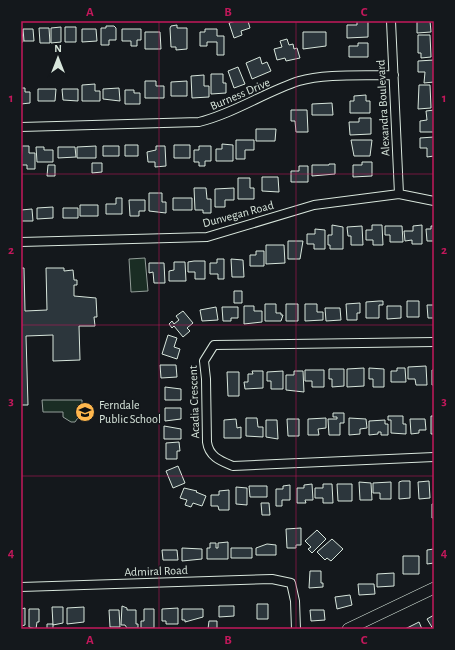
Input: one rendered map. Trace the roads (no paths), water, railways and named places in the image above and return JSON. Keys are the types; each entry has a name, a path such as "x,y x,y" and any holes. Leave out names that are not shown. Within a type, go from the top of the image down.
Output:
{"street":[{"name":"Alexandra Boulevard","path":"391,21 399,194"},
{"name":"Burness Drive","path":"21,127 200,122 217,118 298,81 315,78 394,75"},
{"name":"Dunvegan Road","path":"21,242 207,237 314,205 399,194 434,201"},
{"name":"Acadia Crescent","path":"434,342 214,346 204,361 208,449 217,459 233,466 434,457"},
{"name":"Admiral Road","path":"21,587 272,579 290,583 295,601 296,629"},
{"path":"348,629 434,588"}],"place":[{"name":"Ferndale Public School","path":"85,412"}]}
